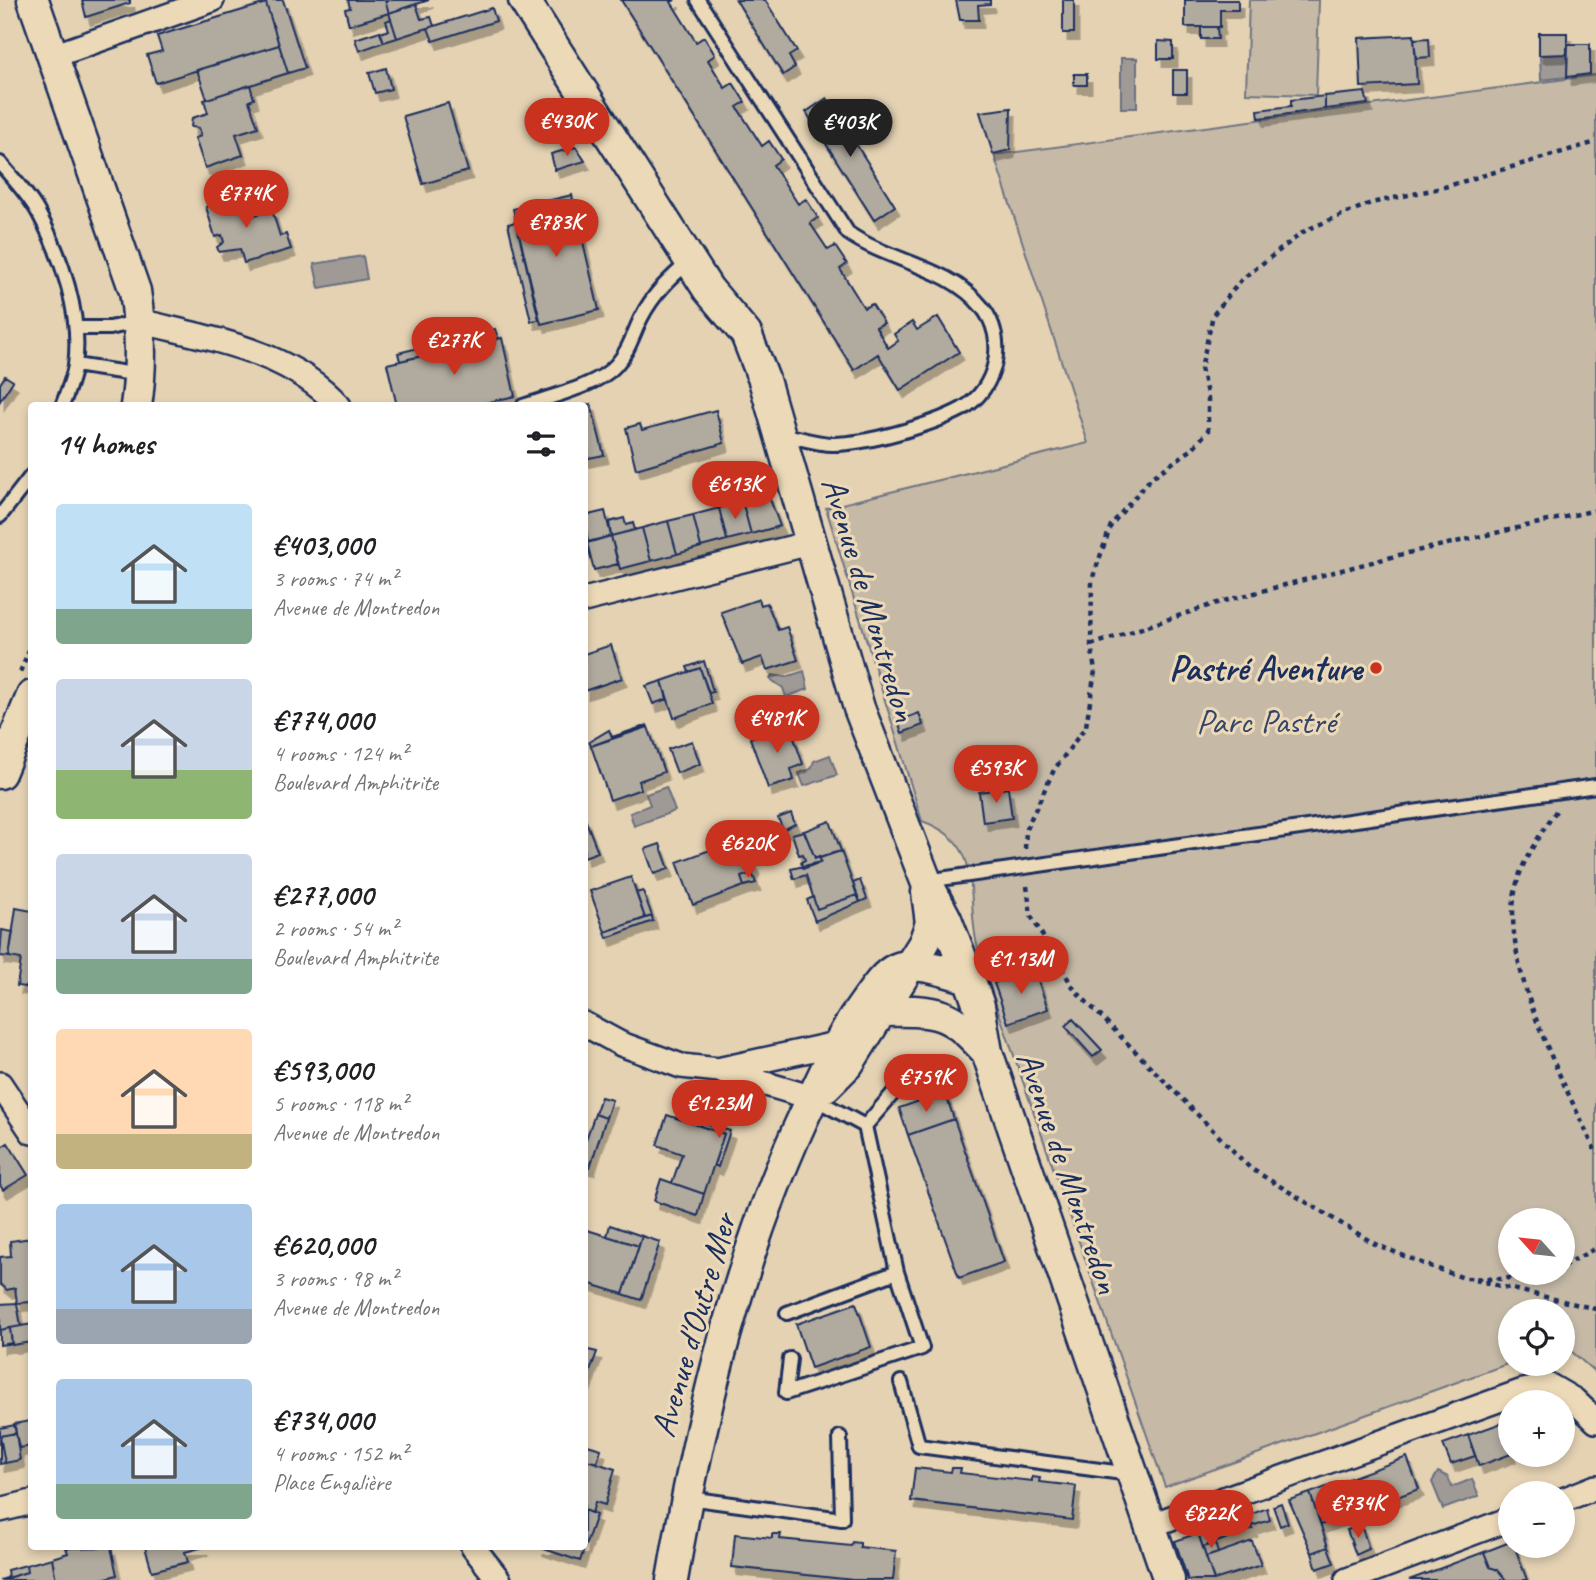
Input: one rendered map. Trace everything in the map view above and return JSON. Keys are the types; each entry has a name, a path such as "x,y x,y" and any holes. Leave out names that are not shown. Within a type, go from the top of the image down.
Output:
{"street":[{"path":"33,0 127,265 140,321 141,375 137,402"},
{"path":"53,56 212,0"},
{"name":"Avenue de Montredon","path":"524,0 708,289 746,334 765,380 859,708 926,881 946,919 979,1006 987,1052 1169,1580"},
{"path":"140,321 278,360 312,381 335,402"},
{"path":"588,599 810,543"},
{"path":"0,773 28,706"},
{"name":"Avenue d'Outre Mer","path":"813,1098 848,1065 912,966 931,923 926,881"},
{"path":"912,966 969,978"},
{"name":"Avenue d'Outre Mer","path":"672,1580 686,1497 716,1368 765,1210 836,1044 882,981 896,969 912,966"},
{"path":"883,1010 941,1013 961,1024 987,1052"},
{"path":"588,1026 621,1044 681,1066 719,1070 813,1098"},
{"path":"719,1070 836,1044"},
{"path":"0,1084 28,1126"},
{"path":"1149,1526 1523,1391 1550,1386 1574,1400 1596,1421"},
{"path":"1575,1495 1596,1487"},
{"path":"0,1510 28,1503"},
{"path":"1350,1579 1498,1524"},
{"path":"475,1550 499,1580"}],"lane":[{"path":"698,0 848,233 865,245 946,278 966,291 993,324 997,361 989,383 963,408 895,434 832,444 779,433"},
{"path":"0,163 38,212 57,254 76,328 75,365 63,402"},
{"path":"535,402 580,387 615,367 631,344 642,317 660,288 690,261"},
{"path":"76,328 110,328 140,321"},
{"path":"75,365 141,375"},
{"path":"0,516 28,480"},
{"path":"926,881 1596,786"},
{"path":"865,1126 908,1076 936,1087"},
{"path":"790,1359 786,1393 922,1348 897,1272 865,1126 813,1098"},
{"path":"788,1313 897,1272"},
{"path":"901,1382 919,1446 1131,1474"},
{"path":"686,1497 842,1519 840,1437"}],"path":[{"path":"1596,142 1441,188 1371,203 1306,230 1242,279 1213,315 1200,368 1208,398 1208,431 1191,450 1151,478 1111,525 1092,580 1091,646 1095,671 1086,726 1054,770 1026,829 1025,868 1031,916 1073,989 1220,1142 1250,1168 1375,1244 1464,1278 1596,1309"},
{"path":"1091,646 1220,602 1399,555 1596,510"},
{"path":"1570,790 1535,842 1519,877 1512,917 1518,965 1545,1040 1593,1140 1596,1153"},
{"path":"1575,1259 1596,1248"},
{"path":"1464,1278 1498,1279"}],"green space":[{"path":"1249,0 1319,0 1316,95 1246,93"},
{"name":"Parc Pastré","path":"1596,75 1596,1373 1575,1355 1575,1299 1498,1299 1498,1367 1165,1487 983,968 976,940 971,885 964,855 942,830 922,821 826,508 1088,443 994,155"}],"shaded area":[{"path":"1567,54 1567,77 1541,80 1540,55"},
{"path":"1121,58 1137,58 1137,108 1121,108"},
{"path":"363,256 367,279 319,288 314,264"},
{"path":"804,671 808,689 786,697 783,688 770,679 772,675 786,677"},
{"path":"830,755 837,775 804,786 799,773 811,769 814,761"},
{"path":"666,787 675,811 634,826 630,813 650,805 646,794"},
{"path":"1438,1472 1448,1477 1452,1487 1472,1479 1479,1496 1443,1509 1432,1482"}],"building":[{"path":"82,0 130,0 130,3 86,17"},
{"path":"265,0 283,0 305,68 288,73"},
{"path":"348,0 385,0 389,13 349,25 345,9 350,8"},
{"path":"385,0 429,0 389,13"},
{"path":"621,0 675,0 671,2 696,42 704,37 715,55 708,60 725,88 733,83 745,102 737,107 762,146 769,141 781,159 773,165 798,204 806,199 818,218 810,223 828,250 835,246 847,264 840,269 864,308 872,304 884,323 876,327 888,348 898,341 894,334 912,322 917,330 938,317 959,352 900,390 878,354 854,370"},
{"path":"736,0 765,0 797,51 789,56 795,67 783,75"},
{"path":"956,0 990,0 990,4 978,5 979,20 960,20"},
{"path":"1063,0 1074,0 1074,33 1063,33"},
{"path":"1185,0 1238,0 1238,10 1220,10 1220,27 1185,27"},
{"path":"266,3 279,45 156,83 147,55 162,51 157,36"},
{"path":"416,4 421,19 431,17 434,26 397,38 389,13"},
{"path":"492,8 496,21 433,41 428,28"},
{"path":"391,19 397,38 384,42 380,33 389,30 386,21"},
{"path":"1201,27 1217,27 1218,39 1201,39"},
{"path":"380,31 384,42 359,51 355,39"},
{"path":"1539,33 1567,33 1567,54 1539,55"},
{"path":"1414,35 1417,84 1361,87 1359,38"},
{"path":"1429,38 1430,57 1416,58 1414,39"},
{"path":"1158,41 1173,42 1173,59 1158,59"},
{"path":"1568,44 1590,44 1590,74 1567,77"},
{"path":"279,45 288,73 207,99 197,70"},
{"path":"386,68 391,89 375,93 369,73"},
{"path":"1173,70 1187,70 1187,93 1173,93"},
{"path":"1074,74 1087,74 1087,85 1074,85"},
{"path":"250,85 254,99 249,101 258,127 236,134 243,155 205,168 195,138 201,136 199,128 191,127 192,118 208,113 204,100"},
{"path":"1365,92 1368,104 1325,109 1325,96"},
{"path":"1325,96 1325,109 1259,118 1258,110 1291,106 1291,100"},
{"path":"827,98 895,206 874,220 806,112"},
{"path":"448,103 468,171 423,184 403,116"},
{"path":"1011,108 1010,150 993,154 980,112"},
{"path":"576,147 585,161 555,170 551,154"},
{"path":"244,195 251,216 272,210 280,236 286,234 291,249 244,263 240,249 219,252 217,247 224,242 222,235 215,237 206,207"},
{"path":"572,195 599,310 541,324 513,209"},
{"path":"516,222 539,320 531,321 508,224"},
{"path":"495,329 498,338 400,361 398,353"},
{"path":"502,338 515,396 489,402 396,402 387,364"},
{"path":"5,376 13,381 0,401 0,384"},
{"path":"588,404 591,404 604,455 588,458"},
{"path":"716,410 724,443 636,469 626,428 640,424 642,430"},
{"path":"768,494 780,526 751,534 742,501"},
{"path":"742,501 751,534 727,540 719,508"},
{"path":"719,508 727,540 701,547 693,515"},
{"path":"605,511 611,536 588,542 588,515"},
{"path":"693,515 701,547 677,554 668,521"},
{"path":"624,518 626,525 633,523 635,530 611,536 609,522"},
{"path":"668,521 677,554 651,561 642,528"},
{"path":"642,528 651,561 620,569 611,536"},
{"path":"611,536 618,564 594,570 588,543"},
{"path":"759,599 761,605 767,603 778,630 787,627 798,660 767,670 762,657 742,664 721,612"},
{"path":"611,645 622,678 588,690 588,653"},
{"path":"704,661 713,692 709,693 700,668 689,672 687,667"},
{"path":"700,668 712,704 674,718 662,681"},
{"path":"662,681 667,699 653,704 646,686"},
{"path":"919,713 923,725 902,733 898,721"},
{"path":"789,724 803,764 791,769 794,780 768,788 750,738"},
{"path":"648,725 591,746 589,742 609,730 612,737"},
{"path":"648,727 664,772 639,781 641,789 610,800 591,746"},
{"path":"692,741 700,764 677,773 668,749"},
{"path":"1008,788 1012,818 983,822 979,792"},
{"path":"791,813 795,824 783,830 778,818"},
{"path":"830,821 841,851 815,858 804,831"},
{"path":"588,826 598,852 588,856"},
{"path":"804,831 815,858 819,856 821,862 803,869 801,862 805,860 803,854 799,855 792,834"},
{"path":"740,839 755,867 752,873 741,877 744,886 693,905 677,862"},
{"path":"660,844 669,869 654,874 645,849"},
{"path":"841,851 857,895 817,909 806,875 794,879 791,869 821,862 820,858"},
{"path":"752,873 756,883 744,886 741,877"},
{"path":"631,877 645,918 605,932 590,891"},
{"path":"860,880 867,899 860,902 853,883"},
{"path":"643,891 652,916 645,918 636,893"},
{"path":"857,895 860,902 815,921 807,900 813,897 817,909"},
{"path":"16,908 28,910 28,987 17,986 21,959 9,957"},
{"path":"652,916 653,921 607,938 605,932"},
{"path":"2,930 13,932 9,957 0,956"},
{"path":"1034,969 1048,1009 1008,1023 994,983"},
{"path":"1073,1019 1102,1050 1093,1057 1065,1026"},
{"path":"945,1092 954,1119 908,1135 899,1108"},
{"path":"601,1097 612,1100 606,1118 595,1114"},
{"path":"595,1114 606,1118 590,1167 588,1167 588,1134"},
{"path":"667,1115 724,1134 704,1194 672,1183 682,1154 657,1145"},
{"path":"954,1119 1004,1262 959,1278 908,1135"},
{"path":"702,1122 730,1131 718,1167 714,1165 724,1134 701,1126"},
{"path":"8,1143 28,1175 3,1190 0,1185 0,1148"},
{"path":"661,1179 704,1194 698,1216 654,1201"},
{"path":"610,1225 642,1236 639,1246 607,1236"},
{"path":"588,1230 639,1246 623,1294 588,1283"},
{"path":"642,1236 660,1242 641,1300 623,1294"},
{"path":"28,1239 28,1302 17,1303 15,1288 7,1290 0,1284 0,1257 11,1256 10,1241"},
{"path":"17,1303 21,1326 0,1330 0,1304"},
{"path":"856,1303 871,1347 811,1368 796,1324"},
{"path":"28,1325 28,1343 12,1345 10,1328"},
{"path":"10,1328 12,1343 0,1345 0,1330"},
{"path":"588,1350 597,1352 588,1377"},
{"path":"28,1421 28,1447 19,1448 14,1424"},
{"path":"1498,1424 1498,1459 1479,1466 1468,1435"},
{"path":"15,1425 16,1433 0,1436 0,1428"},
{"path":"16,1433 20,1460 5,1463 0,1436"},
{"path":"1468,1435 1475,1456 1451,1464 1443,1444"},
{"path":"0,1436 5,1463 0,1464"},
{"path":"588,1445 601,1449 597,1463 588,1460"},
{"path":"1407,1457 1419,1489 1356,1512 1345,1480"},
{"path":"588,1460 615,1469 605,1505 595,1502 592,1513 588,1512"},
{"path":"915,1468 951,1472 952,1468 961,1468 960,1473 1032,1481 1032,1477 1040,1478 1039,1482 1076,1486 1072,1520 911,1501"},
{"path":"1345,1480 1356,1512 1321,1525 1310,1493"},
{"path":"1310,1493 1328,1547 1312,1553 1289,1500"},
{"path":"1281,1503 1288,1523 1280,1526 1273,1506"},
{"path":"1267,1508 1270,1520 1252,1526 1249,1515"},
{"path":"588,1512 596,1515 588,1538"},
{"path":"1249,1515 1253,1529 1203,1547 1198,1533"},
{"path":"1361,1525 1369,1549 1356,1555 1347,1530"},
{"path":"1198,1533 1214,1580 1188,1580 1175,1541"},
{"path":"735,1534 772,1538 772,1534 781,1534 780,1539 851,1546 852,1542 860,1543 860,1547 896,1551 893,1580 853,1580 732,1567"},
{"path":"1252,1541 1261,1565 1214,1580 1206,1557"},
{"path":"1215,1543 1218,1553 1206,1557 1203,1547"},
{"path":"1328,1547 1334,1563 1317,1569 1312,1553"},
{"path":"1498,1547 1498,1558 1519,1558 1527,1580 1506,1580 1498,1570 1490,1567 1484,1552"},
{"path":"67,1550 112,1550 117,1575 99,1580 56,1580 52,1558 68,1553"},
{"path":"146,1550 193,1550 185,1552 188,1562 152,1571"},
{"path":"547,1550 584,1550 580,1561"},
{"path":"1484,1552 1490,1567 1498,1570 1506,1580 1409,1580"},
{"path":"52,1558 56,1580 0,1580 27,1572 26,1565"},
{"path":"26,1565 27,1572 8,1578 7,1570"}],"place":[{"name":"Pastré Aventure","path":"1376,668"}]}
